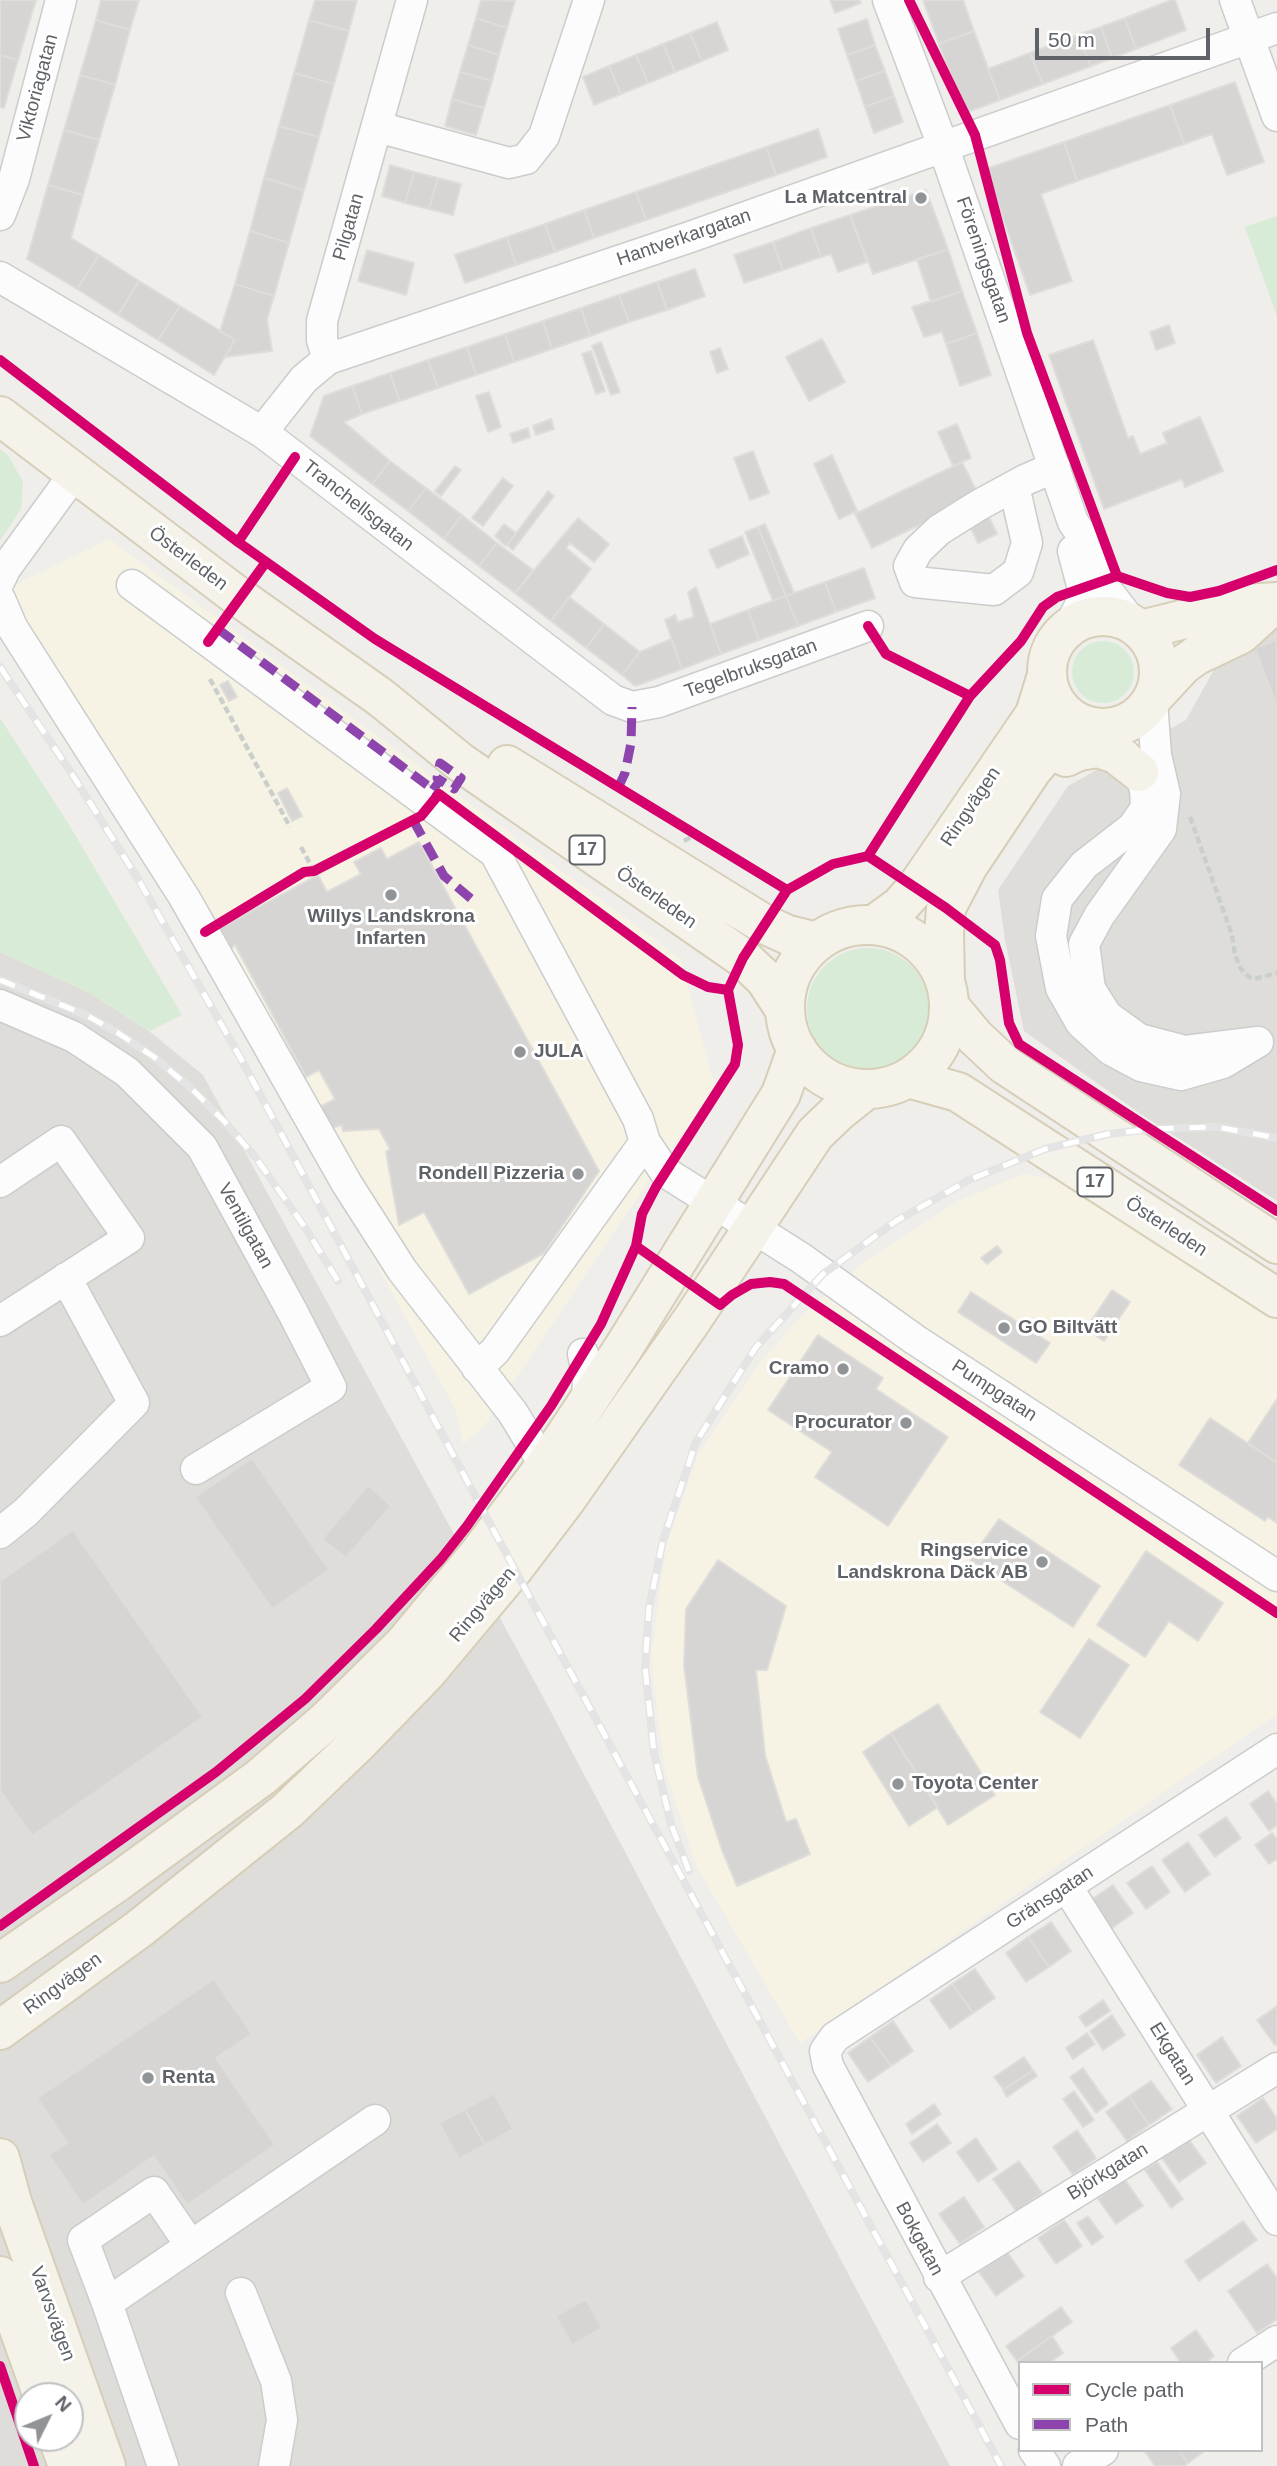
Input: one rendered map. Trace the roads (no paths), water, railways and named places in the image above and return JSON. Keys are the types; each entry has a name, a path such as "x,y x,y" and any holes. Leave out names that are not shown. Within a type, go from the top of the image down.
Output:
{"main road":[{"name":"Österleden","path":"0,416 240,598 380,697 460,762 743,958 765,979 785,1010"},
{"path":"1137,627 1193,617 1227,605 1277,602"},
{"path":"1153,698 1159,678 1158,660 1152,644 1137,627 1125,620 1106,615 1086,618 1070,626 1052,648 1047,675 1051,694 1062,710 1077,722 1094,727 1127,723 1144,711 1183,665 1197,655 1241,634 1277,602"},
{"name":"Ringvägen","path":"874,925 900,906 921,880 1035,714 1047,675"},
{"name":"Österleden","path":"380,697 471,743 764,924 788,935 817,942"},
{"name":"Ringvägen","path":"947,994 944,934 946,908 968,866 1049,749 1066,736 1094,727"},
{"name":"Ringvägen","path":"968,866 996,845 1042,778 1065,757 1079,751 1098,748 1116,754 1139,772"},
{"name":"17","path":"947,994 942,1041 934,1056 908,1078 881,1088 846,1086 826,1078 810,1065 797,1049 788,1030 785,1010 788,984 807,951 827,935 850,927 874,925 897,930 917,942 933,958 947,994 968,1030 1005,1066 1277,1244"},
{"name":"Ringvägen","path":"0,1963 261,1777 326,1721 404,1644 481,1551 545,1466 781,1094 797,1049"},
{"name":"Österleden","path":"908,1078 958,1092 1277,1298"},
{"name":"Ringvägen","path":"0,2030 139,1928 288,1810 426,1673 514,1568 565,1501 753,1229 815,1134 867,1089"},
{"name":"Varvsvägen","path":"0,2158 6,2190 106,2466"},
{"name":"Varvsvägen","path":"0,2276 38,2382"}],"street":[{"name":"Viktoriagatan","path":"0,215 13,179 61,0"},
{"name":"Pilgatan","path":"328,359 322,340 322,321 412,0"},
{"path":"378,127 509,163 526,159 544,136 589,0"},
{"name":"Föreningsgatan","path":"888,0 943,146 1073,522 1090,547 1105,589 1137,627"},
{"path":"1235,0 1277,116"},
{"name":"Hantverkargatan","path":"328,359 690,237 1277,28"},
{"name":"Tranchellsgatan","path":"0,277 262,432 585,680 613,700 632,707"},
{"path":"262,432 304,379 328,359"},
{"path":"1014,486 1055,467"},
{"path":"0,580 5,569 75,473"},
{"name":"Föreningsgatan","path":"1070,626 1080,605 1083,589 1073,553 1073,522"},
{"name":"Pumpgatan","path":"132,585 495,853 638,1119 645,1142 665,1172 801,1258 915,1339 1277,1576"},
{"path":"0,600 12,627 191,908 347,1184 402,1270 513,1413 545,1466"},
{"name":"Tegelbruksgatan","path":"632,707 688,693 868,626"},
{"path":"1094,727 1139,772 1145,789 1146,807 1133,827 1084,865 1057,899 1051,936 1061,988 1081,1023 1111,1050 1141,1066 1181,1075 1223,1063 1258,1042 1185,1052 1139,1039 1108,1016 1090,989 1084,944 1099,916 1161,829 1165,794 1156,755 1153,698"},
{"name":"Ventilgatan","path":"0,1005 74,1037 127,1072 202,1147 331,1387 196,1469"},
{"path":"0,1182 61,1141 129,1238 0,1321"},
{"path":"477,1368 495,1351 645,1142"},
{"path":"0,1533 26,1511 134,1403 65,1278"},
{"path":"583,1354 588,1378 587,1402"},
{"name":"Gränsgatan","path":"825,2051 835,2037 1277,1749"},
{"name":"Ekgatan","path":"1067,1887 1277,2220"},
{"name":"Bokgatan","path":"825,2051 828,2066 1018,2420"},
{"name":"Björkgatan","path":"939,2277 1277,2068"},
{"path":"107,2303 375,2120"},
{"path":"163,2466 83,2240 155,2192 191,2246"},
{"path":"241,2293 276,2382 282,2420 274,2466"},
{"path":"1246,2361 1277,2341"},
{"path":"1078,2466 1101,2452"}],"railway":[{"path":"0,667 138,879 240,1057 1001,2466"},
{"path":"0,980 86,1015 118,1033 154,1057 193,1090 256,1158 304,1226 338,1281"},
{"path":"689,1871 671,1824 654,1753 645,1667 649,1608 663,1540 696,1442 756,1347 823,1274 896,1221 969,1180 1045,1149 1108,1134 1152,1129 1217,1127 1277,1138"}],"place":[{"name":"La Matcentral","path":"921,198"},
{"name":"Willys Landskrona Infarten","path":"391,895"},
{"name":"JULA","path":"520,1052"},
{"name":"Rondell Pizzeria","path":"578,1174"},
{"name":"GO Biltvätt","path":"1004,1328"},
{"name":"Cramo","path":"843,1369"},
{"name":"Procurator","path":"906,1423"},
{"name":"Ringservice Landskrona Däck AB","path":"1042,1562"},
{"name":"Toyota Center","path":"898,1784"},
{"name":"Renta","path":"148,2078"}]}
